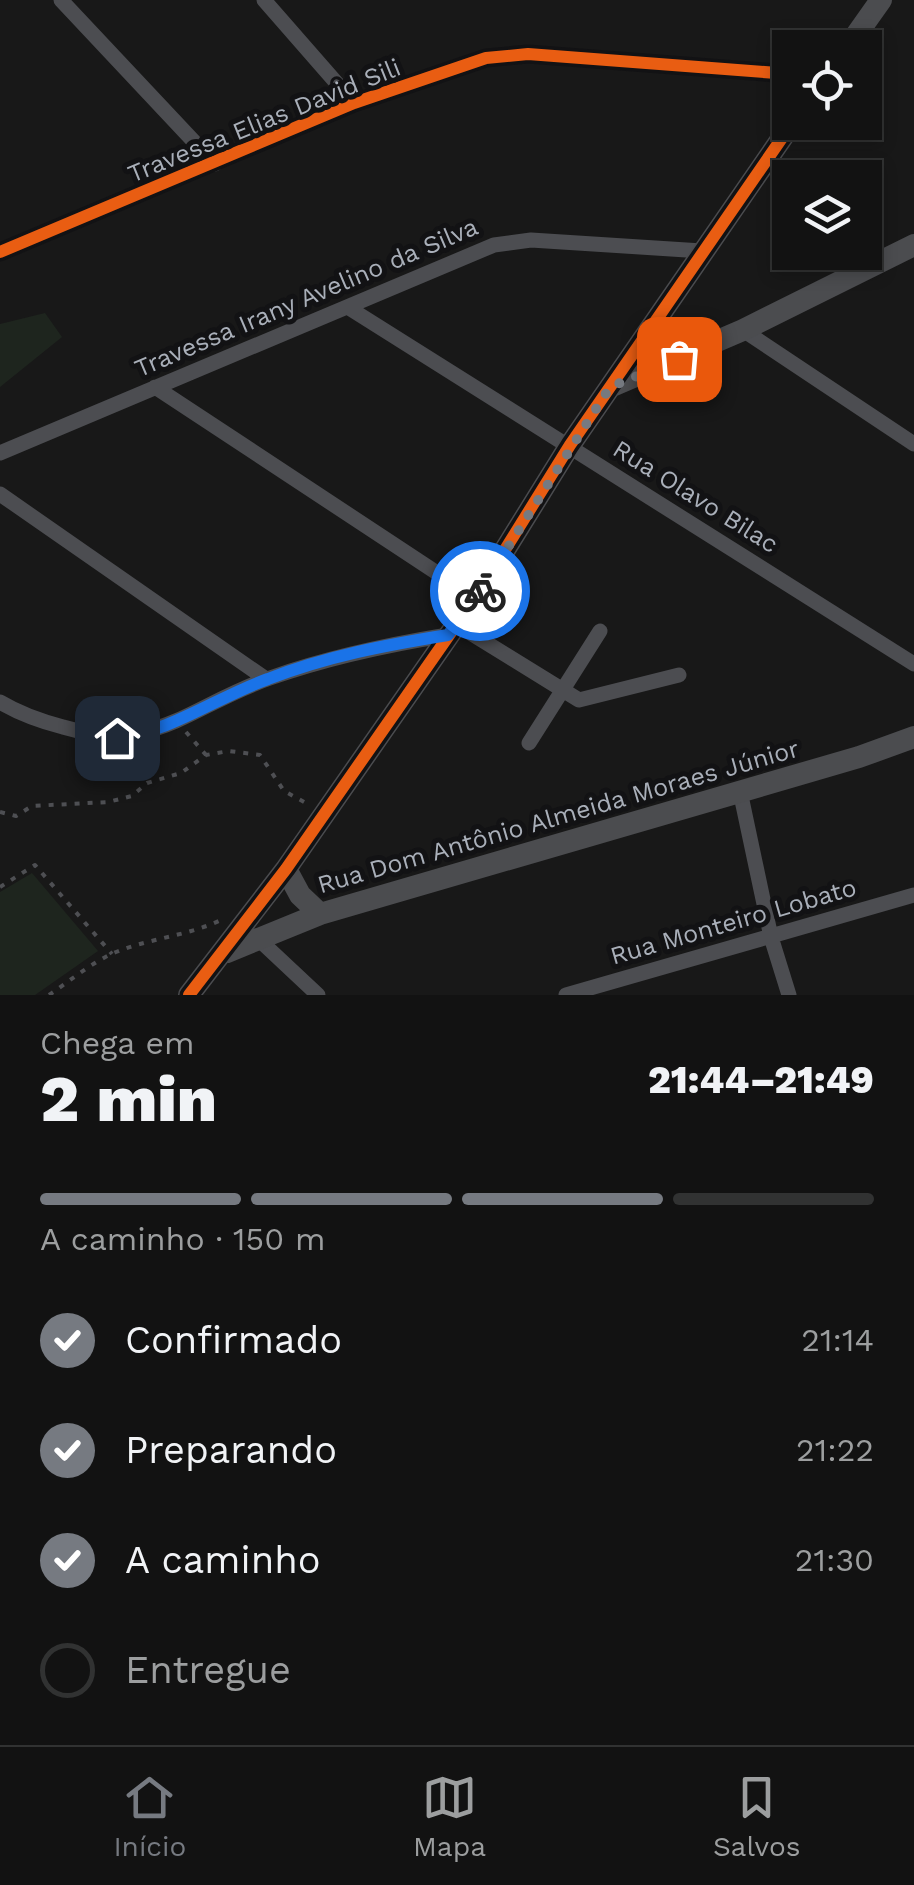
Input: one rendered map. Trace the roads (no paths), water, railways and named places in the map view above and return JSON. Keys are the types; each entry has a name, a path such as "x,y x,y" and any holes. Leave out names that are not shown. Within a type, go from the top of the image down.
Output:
{"main road":[{"path":"860,30 881,0"},
{"path":"250,931 286,870 475,598 570,445 780,140"},
{"path":"610,387 743,330 913,247"},
{"name":"Rua Dom Antônio Almeida Moraes Júnior","path":"188,995 219,955 250,931 912,743"},
{"path":"286,870 300,895 320,914"}],"street":[{"path":"61,0 215,164"},
{"path":"264,0 354,103"},
{"name":"Travessa Elias David Sili","path":"0,252 354,103 486,58 513,54 772,73"},
{"name":"Travessa Irany Avelino da Silva","path":"0,453 512,240 702,251"},
{"name":"Rua Olavo Bilac","path":"349,308 914,664"},
{"path":"743,330 914,444"},
{"path":"155,387 475,598"},
{"path":"0,494 266,679"},
{"path":"0,702 33,718 117,738 143,735 266,679 354,650 452,629 560,691 590,700 679,674"},
{"path":"529,743 600,631"},
{"path":"740,791 771,937 789,995"},
{"name":"Rua Monteiro Lobato","path":"566,995 914,895"},
{"path":"250,931 318,995"}]}
